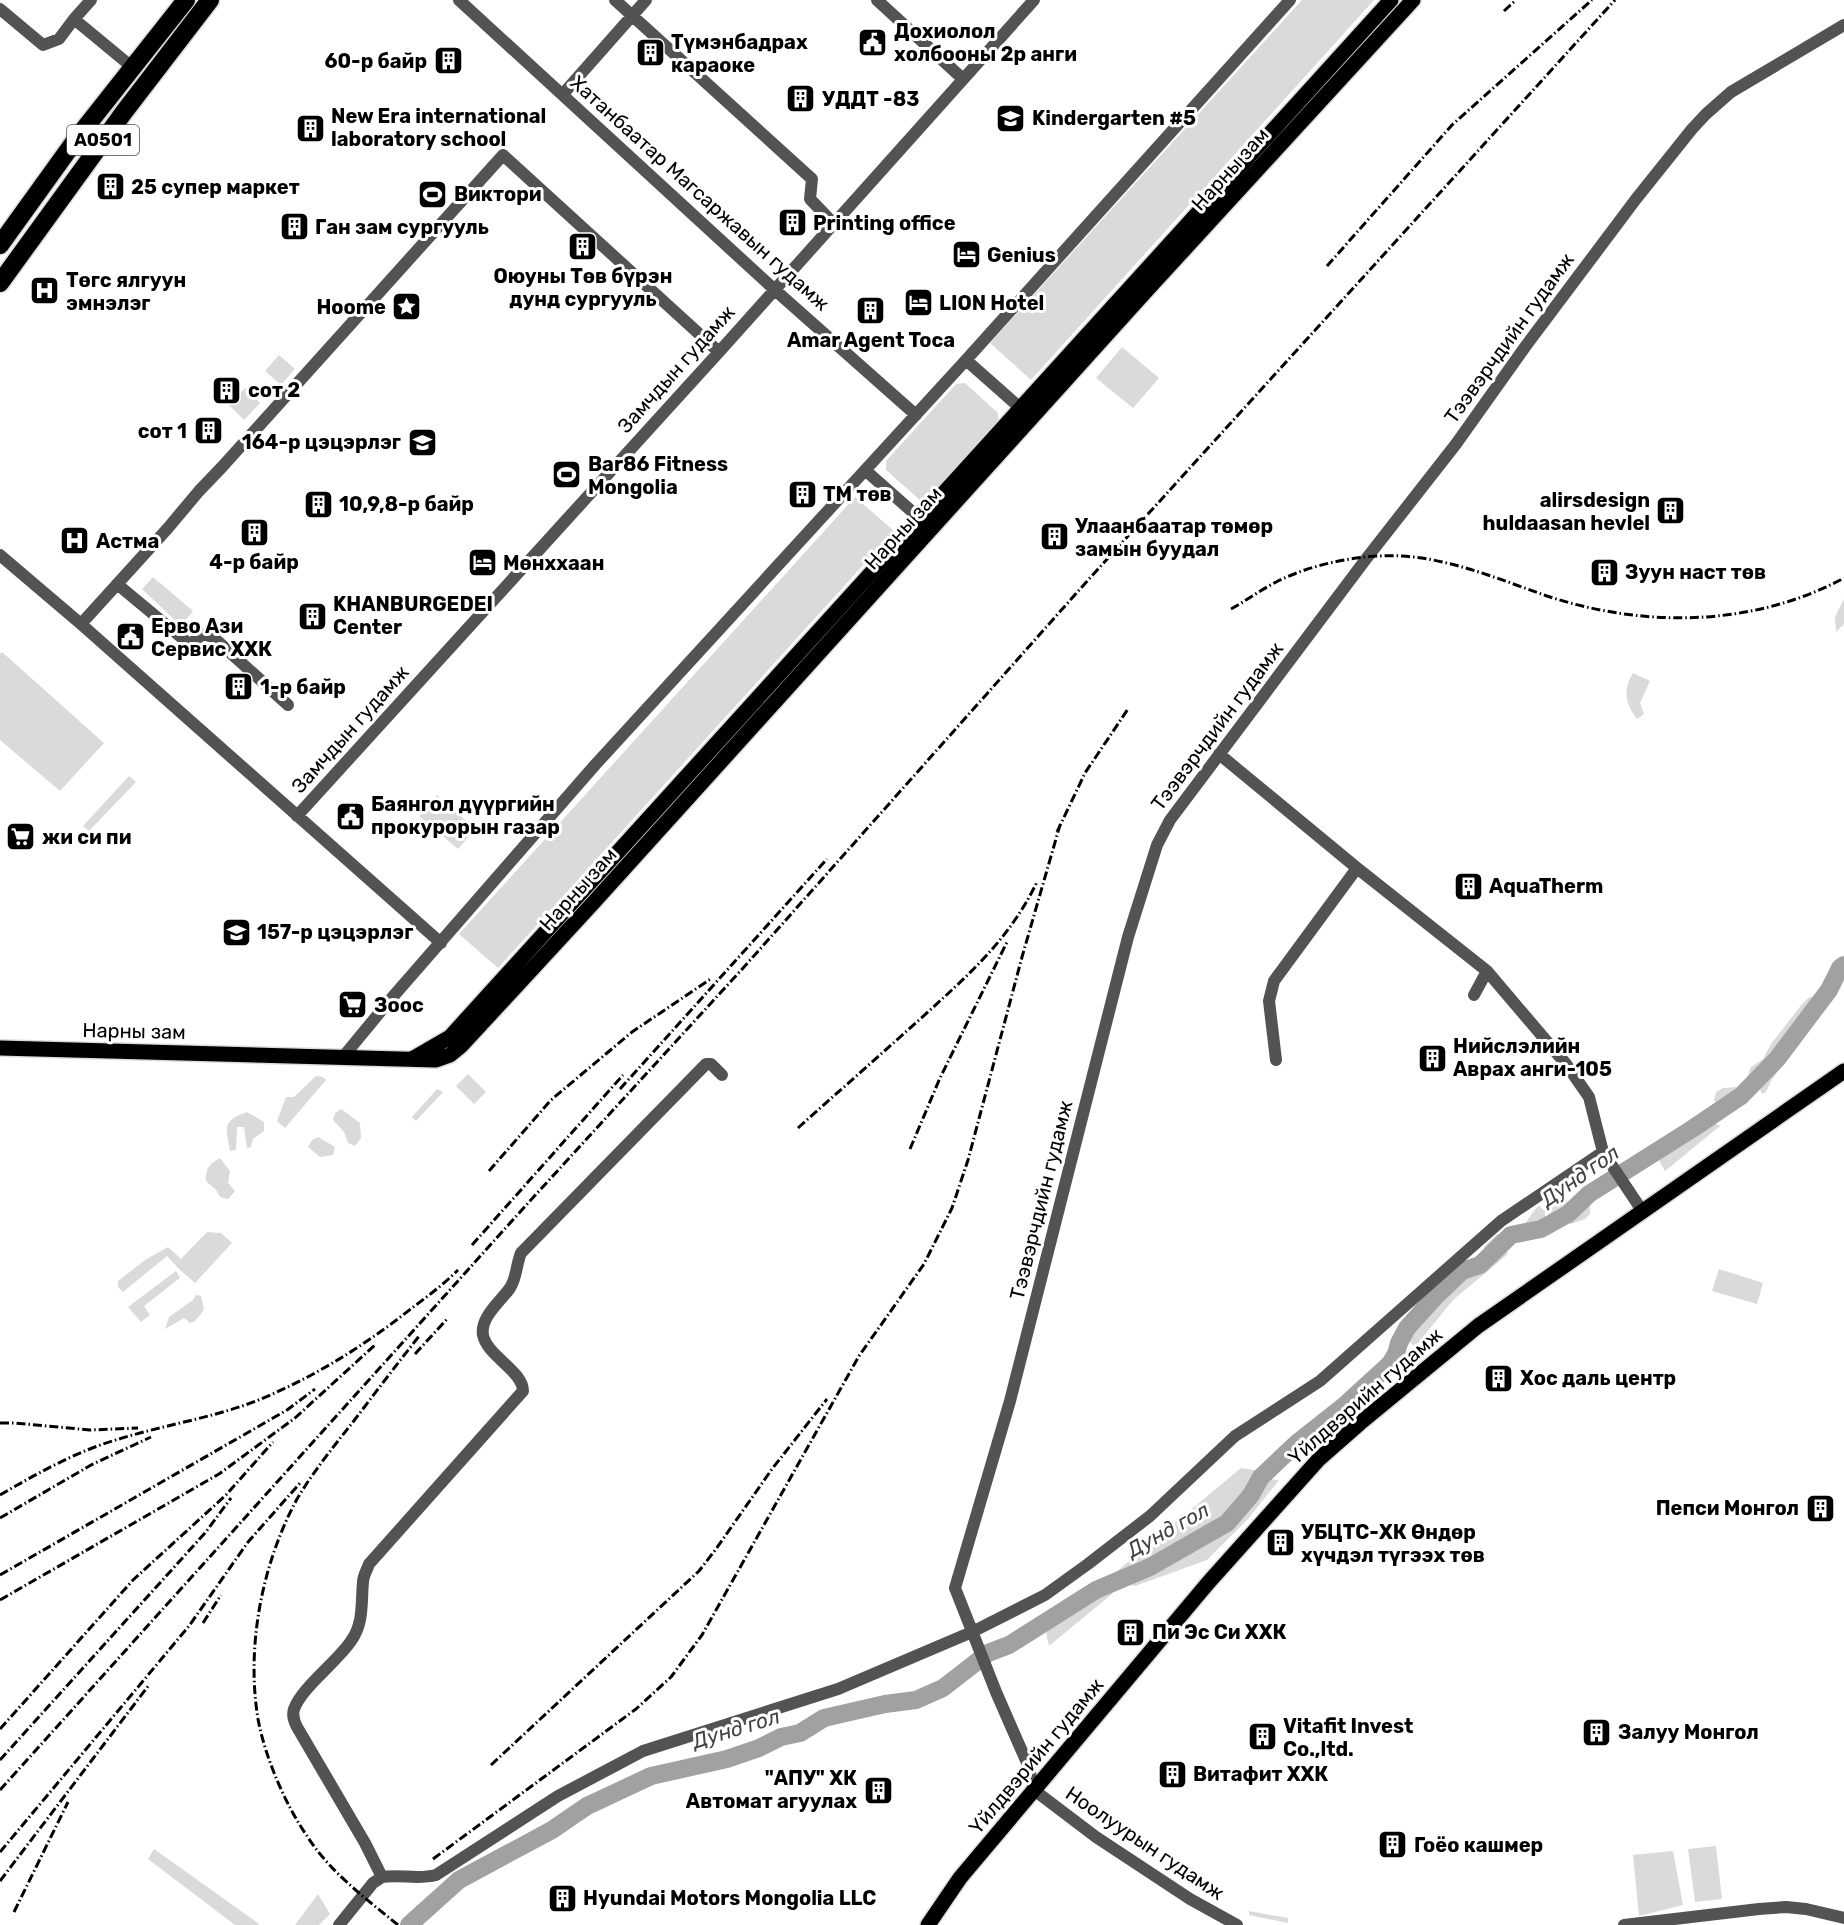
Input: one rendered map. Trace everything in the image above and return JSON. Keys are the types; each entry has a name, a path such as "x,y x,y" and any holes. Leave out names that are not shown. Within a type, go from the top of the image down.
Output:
{"highway":[{"name":"A0501","path":"0,245 75,141 186,0"},
{"name":"A0501","path":"0,283 124,112 210,0"}],"main road":[{"name":"Нарны зам","path":"0,1048 436,1060 450,1055 462,1046 587,910 1391,0"},
{"name":"Нарны зам","path":"1026,413 1413,0"},
{"name":"Yйлдвэрийн гудамж","path":"928,1925 960,1878 1208,1583 1319,1459 1478,1326 1639,1207 1844,1071"}],"street":[{"path":"0,9 43,45 59,39 91,0"},
{"name":"Хатанбаатар Магсаржавын гудамж","path":"459,0 775,290 916,415"},
{"path":"615,0 812,179 810,199 834,224"},
{"path":"563,94 646,0"},
{"path":"877,0 963,79"},
{"name":"Замчдын гудамж","path":"297,816 775,290 1034,0"},
{"path":"343,1057 595,765 966,360 1290,0"},
{"path":"74,20 132,67"},
{"name":"Тээвэрчдийн гудамж","path":"1034,1790 1028,1765 955,1588 1010,1401 1128,938 1160,838 1170,820 1219,754 1456,444 1525,347 1636,199 1692,129 1731,92 1844,25"},
{"path":"81,624 503,155 719,352"},
{"path":"966,360 1026,413"},
{"path":"865,470 926,524"},
{"path":"0,555 441,943"},
{"path":"117,584 188,643 203,634 213,637 288,705"},
{"path":"1219,754 1487,971 1566,1064 1589,1097 1606,1156 1639,1207"},
{"path":"1276,1060 1269,1001 1274,981 1357,868"},
{"path":"1474,995 1487,971"},
{"path":"382,1877 365,1843 297,1727 293,1718 294,1710 302,1696 355,1635 362,1613 363,1580 369,1564 523,1390 521,1382 490,1349 483,1335 485,1322 516,1277 516,1266 520,1253 706,1064 711,1064 722,1075"},
{"path":"339,1925 373,1883 382,1877 423,1878 436,1875 558,1796 643,1751 838,1689 973,1635 1044,1594 1088,1564 1150,1516 1235,1436 1320,1381 1501,1221 1606,1156"},
{"name":"Ноолуурын гудамж","path":"1034,1790 1096,1837 1190,1899 1236,1925"},
{"path":"1624,1925 1786,1907 1844,1918"}],"shaded area":[{"path":"1302,0 1374,0 1031,380 990,343"},
{"path":"1122,347 1159,378 1133,408 1096,378"},
{"path":"279,355 295,369 281,385 265,371"},
{"path":"965,383 998,413 998,422 928,500 920,500 886,470 886,461 956,384"},
{"path":"245,388 260,403 244,420 229,405"},
{"path":"855,497 894,531 498,968 459,934"},
{"path":"153,577 193,611 181,626 142,589"},
{"path":"1844,599 1844,624 1836,632 1835,617"},
{"path":"2,652 104,743 60,791 0,740 0,654"},
{"path":"1633,673 1650,681 1640,703 1644,714 1637,719 1630,708 1627,697 1627,685"},
{"path":"129,776 136,782 89,831 83,826"},
{"path":"437,795 475,829 458,849 419,816"},
{"path":"1815,996 1817,1001 1801,1020 1797,1029 1750,1082 1748,1076 1750,1068 1763,1059 1771,1044 1802,1004 1808,998"},
{"path":"1816,1013 1808,1030 1771,1081 1766,1092 1762,1094 1760,1090 1775,1064"},
{"path":"468,1074 486,1092 474,1104 456,1086"},
{"path":"316,1076 326,1080 285,1128 277,1121 286,1097 294,1097"},
{"path":"1737,1087 1739,1090 1732,1097 1717,1105 1714,1100 1716,1092 1723,1088"},
{"path":"437,1089 443,1092 416,1121 412,1117"},
{"path":"341,1109 360,1123 361,1138 355,1146 348,1143 344,1132 333,1120 335,1113"},
{"path":"247,1112 264,1122 264,1131 253,1139 251,1147 247,1148 244,1127 237,1127 236,1150 230,1151 227,1126 233,1119"},
{"path":"1710,1120 1720,1126 1665,1171 1659,1160"},
{"path":"318,1137 335,1147 333,1155 320,1157 308,1147 312,1140"},
{"path":"220,1158 230,1171 228,1183 235,1191 228,1199 220,1197 206,1181 209,1167"},
{"path":"1562,1192 1567,1195 1567,1204 1562,1210 1548,1214 1545,1212"},
{"path":"1585,1202 1590,1205 1590,1214 1585,1219 1571,1224 1568,1222 1576,1210"},
{"path":"1540,1206 1545,1212 1545,1218 1539,1224 1526,1228 1523,1226 1537,1207"},
{"path":"207,1232 221,1233 232,1243 195,1283 167,1256 123,1292 118,1287 118,1281 145,1260 168,1247 181,1259"},
{"path":"1497,1234 1501,1235 1502,1241 1491,1252 1486,1253 1484,1247"},
{"path":"1505,1249 1508,1254 1453,1300 1415,1347 1405,1337 1457,1282"},
{"path":"1719,1269 1763,1283 1757,1304 1712,1291"},
{"path":"176,1271 180,1278 144,1306 150,1315 141,1322 128,1307"},
{"path":"196,1295 201,1296 204,1310 195,1321 190,1323 184,1318 165,1329 169,1317 193,1300"},
{"path":"1241,1468 1260,1471 1240,1502 1213,1527 1181,1545 1116,1572"},
{"path":"1265,1479 1279,1480 1248,1519 1207,1560 1135,1586 1126,1583 1172,1561 1234,1521 1245,1510"},
{"path":"1109,1588 1112,1594 1049,1646 1046,1632 1077,1607"},
{"path":"1716,1846 1722,1899 1695,1902 1688,1849"},
{"path":"154,1849 259,1925 235,1925 148,1859"},
{"path":"1673,1851 1683,1905 1639,1916 1633,1855"},
{"path":"318,1894 330,1914 319,1925 295,1925"},
{"path":"1249,1911 1288,1918 1288,1923 1249,1915"}],"waterway":[{"name":"Дунд гол","path":"409,1925 459,1880 552,1830 587,1806 651,1776 727,1759 759,1748 781,1737 800,1733 824,1718 885,1704 916,1700 943,1688 988,1653 1009,1645 1096,1590 1150,1567 1227,1523 1251,1495 1261,1477 1297,1443 1345,1405 1390,1364 1407,1328 1462,1271 1480,1265 1511,1235 1541,1229 1568,1214 1589,1194 1741,1096 1777,1059 1829,990 1840,968 1844,965"}],"railway":[{"path":"1504,11 1516,0"},
{"path":"1327,266 1452,125 1592,0"},
{"path":"0,1790 529,1202 744,967 1089,579 1615,0"},
{"path":"1231,609 1272,584 1307,569 1355,558 1387,556 1439,561 1584,606 1622,614 1660,617 1736,614 1773,606 1809,594 1844,578"},
{"path":"1057,832 1085,773 1128,709"},
{"path":"433,1859 636,1709 671,1677 702,1635 859,1356 924,1264 952,1208 968,1160 1060,825"},
{"path":"620,1089 827,859"},
{"path":"798,1128 969,974 1013,923 1037,882"},
{"path":"910,1149 940,1078 1008,940"},
{"path":"489,1171 551,1100 632,1032 712,978"},
{"path":"472,1245 623,1075"},
{"path":"0,1495 73,1456 103,1444 239,1407 298,1382 375,1335 458,1270"},
{"path":"415,1354 448,1318"},
{"path":"398,1925 349,1884 326,1861 291,1810 277,1780 261,1734 254,1663 256,1634 266,1578 274,1551 297,1499 324,1459 420,1335"},
{"path":"0,1600 219,1474 295,1418 376,1344"},
{"path":"0,1575 287,1410 315,1389"},
{"path":"491,1765 699,1571 772,1469 827,1399"},
{"path":"0,1423 90,1430 138,1428"},
{"path":"0,1518 91,1465 151,1437"},
{"path":"0,1729 133,1580 226,1495 273,1442"},
{"path":"0,1852 189,1626 248,1542 301,1482"},
{"path":"0,1760 205,1533 231,1498"},
{"path":"203,1623 221,1595"},
{"path":"0,1881 149,1685"},
{"path":"14,1912 68,1802"}],"place":[{"name":"Дохиолол холбооны 2р анги","path":"873,42"},
{"name":"Түмэнбадрах караоке","path":"650,53"},
{"name":"60-р байр","path":"448,61"},
{"name":"УДДТ -83","path":"801,99"},
{"name":"Kindergarten #5","path":"1011,118"},
{"name":"New Era international laboratory school","path":"310,128"},
{"name":"25 супер маркет","path":"110,187"},
{"name":"Виктори","path":"433,194"},
{"name":"Printing office","path":"792,223"},
{"name":"Ган зам сургууль","path":"294,227"},
{"name":"Оюуны Төв бүрэн дунд сургууль","path":"583,246"},
{"name":"Genius","path":"966,255"},
{"name":"Төгс ялгуун эмнэлэг","path":"45,291"},
{"name":"LION Hotel","path":"918,303"},
{"name":"Hoome","path":"407,307"},
{"name":"Amar Agent Toca","path":"871,310"},
{"name":"сот 2","path":"227,390"},
{"name":"сот 1","path":"208,431"},
{"name":"164-р цэцэрлэг","path":"422,442"},
{"name":"Bar86 Fitness Mongolia","path":"567,475"},
{"name":"TM төв","path":"802,494"},
{"name":"10,9,8-р байр","path":"318,504"},
{"name":"alirsdesign huldaasan hevlel","path":"1671,511"},
{"name":"4-р байр","path":"254,532"},
{"name":"Улаанбаатар төмөр замын буудал","path":"1054,537"},
{"name":"Астма","path":"75,541"},
{"name":"Мөнххаан","path":"482,563"},
{"name":"Зуун наст төв","path":"1604,572"},
{"name":"KHANBURGEDEI Center","path":"312,616"},
{"name":"Ерво Ази Сервис ХХК","path":"130,637"},
{"name":"1-р байр","path":"239,687"},
{"name":"Баянгол дүүргийн прокурорын газар","path":"350,816"},
{"name":"жи си пи","path":"21,837"},
{"name":"AquaTherm","path":"1468,886"},
{"name":"157-р цэцэрлэг","path":"236,932"},
{"name":"Зоос","path":"353,1005"},
{"name":"Нийслэлийн Аврах анги-105","path":"1432,1058"},
{"name":"Хос даль центр","path":"1499,1378"},
{"name":"Пепси Монгол","path":"1820,1508"},
{"name":"УБЦТС-ХК Өндөр хүчдэл түгээх төв","path":"1280,1543"},
{"name":"Пи Эс Си ХХК","path":"1131,1632"},
{"name":"Залуу Монгол","path":"1597,1732"},
{"name":"Vitafit Invest Co.,ltd.","path":"1262,1737"},
{"name":"Витафит ХХК","path":"1172,1774"},
{"name":"\"АПУ\" ХК Автомат агуулах","path":"878,1790"},
{"name":"Гоёо кашмер","path":"1393,1845"},
{"name":"Hyundai Motors Mongolia LLC","path":"562,1898"}]}
